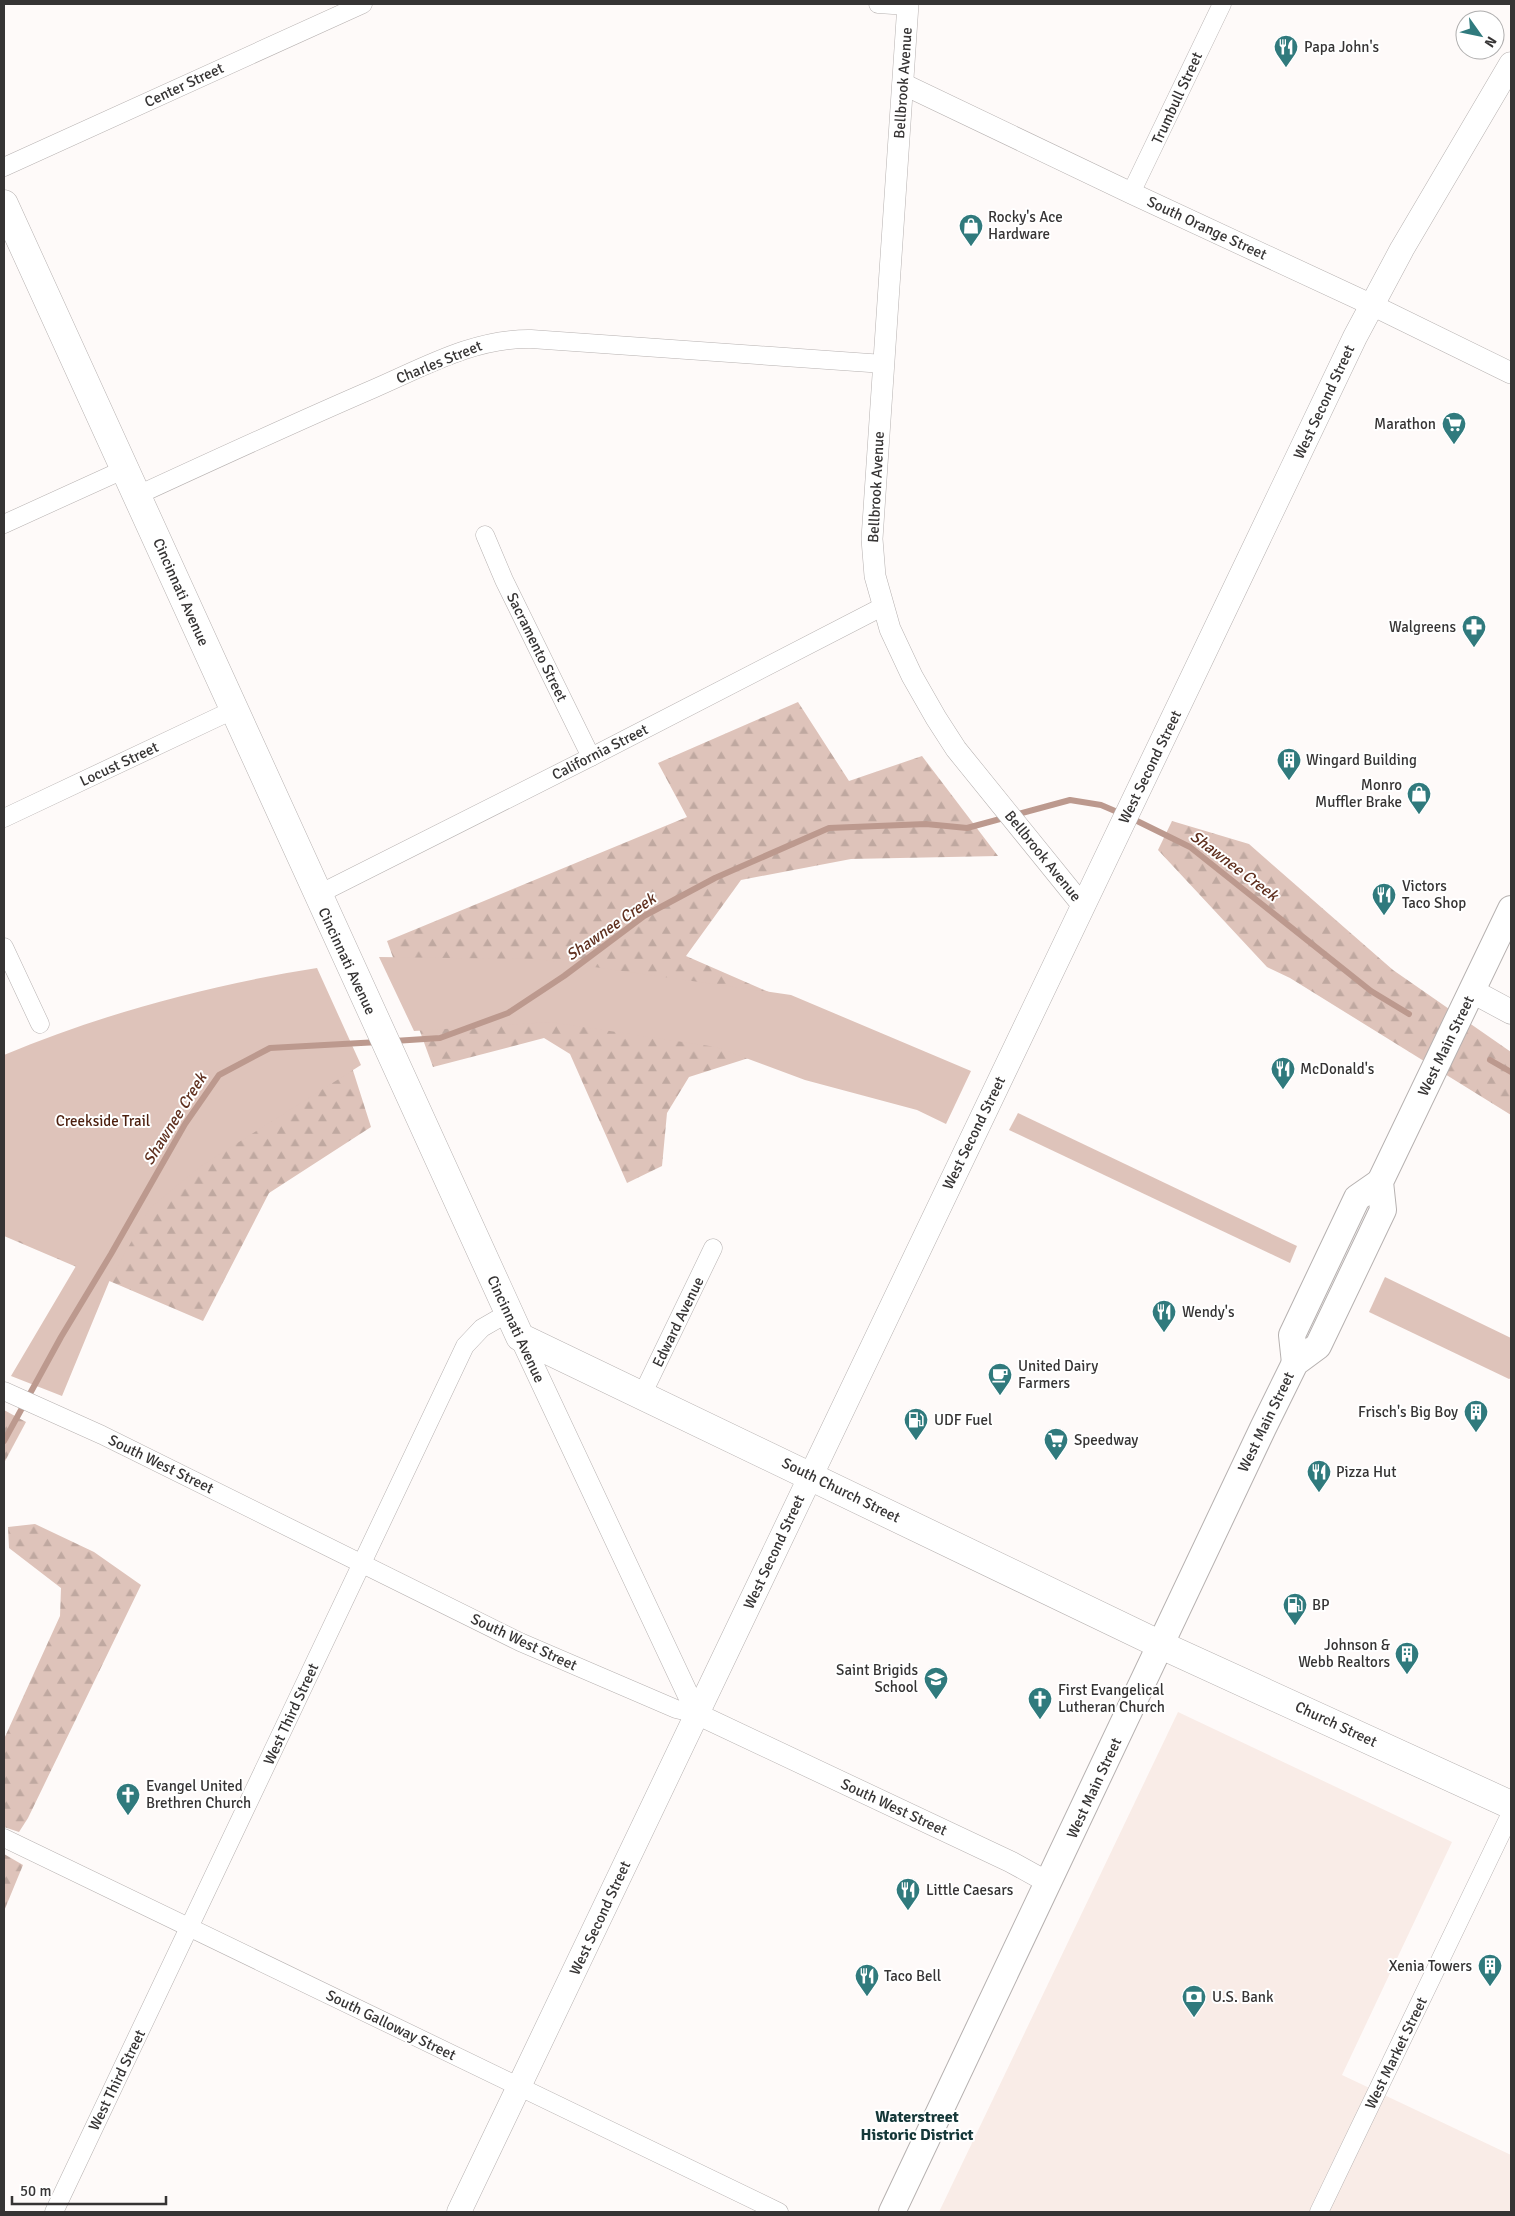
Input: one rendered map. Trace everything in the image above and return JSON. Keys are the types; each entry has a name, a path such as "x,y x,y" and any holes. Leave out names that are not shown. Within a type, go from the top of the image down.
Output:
{"highway":[{"name":"Cincinnati Avenue","path":"4,204 520,1338"},
{"name":"South Church Street","path":"520,1338 1161,1645"},
{"name":"Church Street","path":"1161,1645 1511,1806"}],"main road":[{"name":"West Second Street","path":"459,2212 1355,336 1402,249 1511,64"},
{"name":"West Main Street","path":"892,2212 1294,1363 1318,1346 1379,1219 1383,1210 1380,1182 1511,909"},
{"path":"1472,991 1511,1012"}],"street":[{"name":"Center Street","path":"4,167 363,4"},
{"path":"878,4 908,5"},
{"name":"Trumbull Street","path":"1132,193 1222,4"},
{"name":"Bellbrook Avenue","path":"908,5 872,539 875,576 882,607 890,629 912,676 936,718 956,749 1083,906"},
{"name":"South Orange Street","path":"903,84 1372,305 1511,373"},
{"name":"Charles Street","path":"138,495 374,388 464,350 495,341 531,339 884,364"},
{"path":"4,524 126,469"},
{"name":"Sacramento Street","path":"485,535 504,580 591,757"},
{"name":"California Street","path":"317,895 882,607"},
{"name":"Locust Street","path":"4,818 233,710"},
{"path":"4,947 40,1024"},
{"name":"Edward Avenue","path":"642,1395 713,1248"},
{"name":"West Third Street","path":"54,2212 465,1346 482,1328 508,1313"},
{"name":"Cincinnati Avenue","path":"520,1338 697,1714"},
{"name":"South West Street","path":"7,1392 102,1435 520,1642 676,1709 697,1714 1011,1862 1049,1883"},
{"name":"West Market Street","path":"1319,2212 1511,1813"},
{"name":"South Galloway Street","path":"4,1838 778,2212"}],"shaded area":[{"path":"1178,1712 1452,1842 1342,2075 1511,2155 1511,2212 939,2212"}],"green space":[{"path":"798,702 849,781 922,756 998,856 851,859 741,880 686,956 964,1077 758,1055 689,1077 667,1113 662,1166 627,1183 570,1054 544,1038 433,1067 387,941 687,817 658,763"},
{"path":"1172,821 1249,844 1393,970 1511,1052 1511,1115 1290,978 1267,967 1158,850"},
{"path":"379,957 538,959 791,995 971,1071 946,1124 917,1110 805,1080 716,1047 550,1022 414,1031"},
{"name":"Creekside Trail","path":"317,968 361,1065 201,1166 150,1208 109,1282 62,1396 11,1376 76,1266 4,1234 4,1055 80,1026 158,1002 237,983"},
{"name":"Creekside Trail","path":"335,1014 371,1127 269,1193 203,1321 4,1236 4,1113"},
{"path":"1018,1113 1297,1246 1290,1263 1009,1130"},
{"path":"1385,1277 1511,1338 1511,1378 1509,1379 1369,1312"},
{"path":"4,1410 26,1422 4,1463"},
{"path":"35,1524 94,1552 141,1585 28,1818 19,1832 4,1827 4,1739 60,1616 61,1588 9,1548 8,1527"},
{"path":"4,1854 23,1865 4,1911"}],"waterway":[{"name":"Shawnee Creek","path":"394,1041 440,1038 508,1013 564,976 644,916 715,878 829,828 926,824 967,828 1070,800 1101,805 1122,814"},
{"name":"Shawnee Creek","path":"1131,818 1190,847 1371,991 1409,1014"},
{"name":"Shawnee Creek","path":"4,1441 61,1337 185,1124 219,1075 270,1048 379,1042"},
{"name":"Shawnee Creek","path":"1490,1060 1511,1072"}],"place":[{"name":"Papa John's","path":"1286,68"},
{"name":"Rocky's Ace Hardware","path":"971,247"},
{"name":"Marathon","path":"1454,445"},
{"name":"Walgreens","path":"1474,648"},
{"name":"Wingard Building","path":"1289,781"},
{"name":"Monro Muffler Brake","path":"1419,815"},
{"name":"Victors Taco Shop","path":"1384,916"},
{"name":"McDonald's","path":"1283,1090"},
{"name":"Wendy's","path":"1164,1333"},
{"name":"United Dairy Farmers","path":"1000,1396"},
{"name":"Frisch's Big Boy","path":"1476,1433"},
{"name":"UDF Fuel","path":"916,1441"},
{"name":"Speedway","path":"1056,1461"},
{"name":"Pizza Hut","path":"1319,1493"},
{"name":"BP","path":"1295,1626"},
{"name":"Johnson & Webb Realtors","path":"1407,1675"},
{"name":"Saint Brigids School","path":"936,1700"},
{"name":"First Evangelical Lutheran Church","path":"1040,1720"},
{"name":"Evangel United Brethren Church","path":"128,1816"},
{"name":"Little Caesars","path":"908,1911"},
{"name":"Xenia Towers","path":"1490,1987"},
{"name":"Taco Bell","path":"867,1997"},
{"name":"U.S. Bank","path":"1194,2018"}],"district":[{"name":"Waterstreet Historic District","path":"917,2126"}]}
